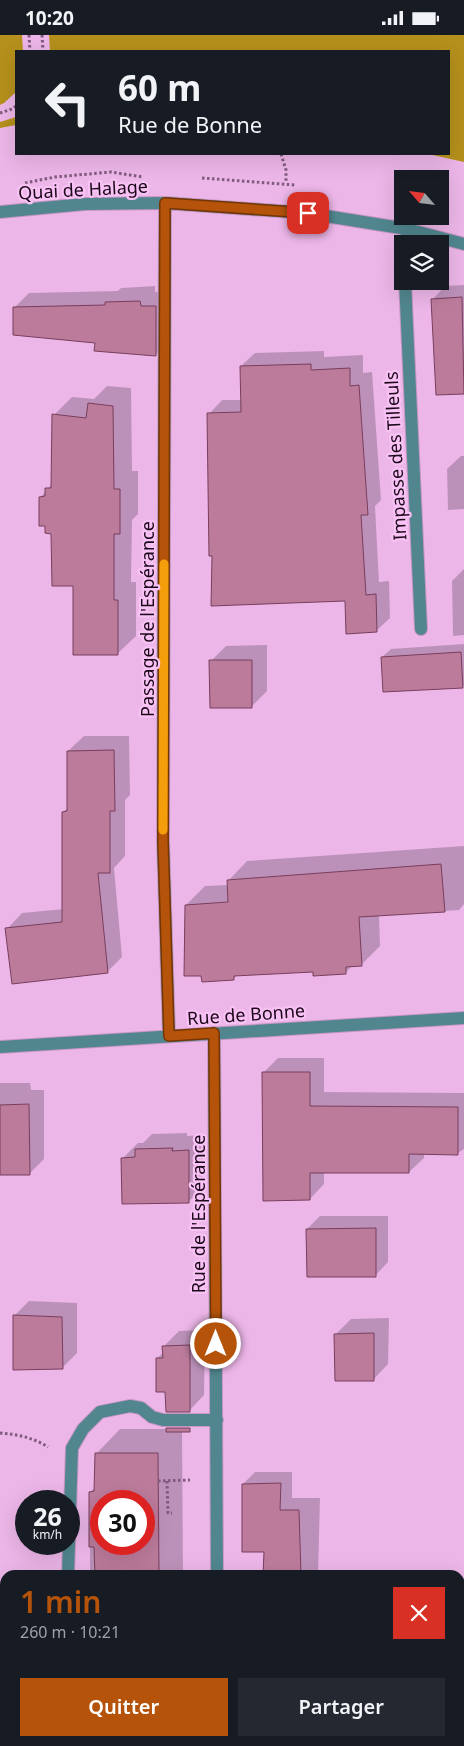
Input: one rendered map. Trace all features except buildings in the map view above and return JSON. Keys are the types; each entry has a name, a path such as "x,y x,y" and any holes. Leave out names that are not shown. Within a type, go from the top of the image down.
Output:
{"street":[{"name":"Quai de Halage","path":"0,212 85,204 165,203 292,211 408,229 464,243"},
{"name":"Passage de l'Espérance","path":"165,203 163,841 169,1036"},
{"path":"407,235 408,229"},
{"name":"Impasse des Tilleuls","path":"405,290 421,629"},
{"name":"Rue de Bonne","path":"0,1047 464,1017"},
{"name":"Rue de l'Espérance","path":"214,1033 217,1570"},
{"path":"68,1570 72,1447 83,1429 100,1412 130,1406 141,1408 152,1417 163,1420 217,1420"}],"path":[{"path":"30,35 30,50"},
{"path":"42,35 42,50"},
{"path":"0,113 15,107"},
{"path":"281,155 286,170 286,183"},
{"path":"0,1433 14,1434 38,1441 60,1456 71,1459"},
{"path":"158,1481 190,1480"},
{"path":"167,1481 168,1513 172,1513"}],"shaded area":[{"path":"0,35 464,35 464,162 432,155 450,155 450,50 15,50 15,125 0,128"}],"pier":[{"path":"22,35 49,35 50,50 23,50"},
{"path":"15,93 15,117 0,122 0,105"}],"slow traffic":[{"path":"163,830 164,564"}],"route":[{"path":"216,1344 214,1033 169,1036 163,841 165,203 308,213"}]}
